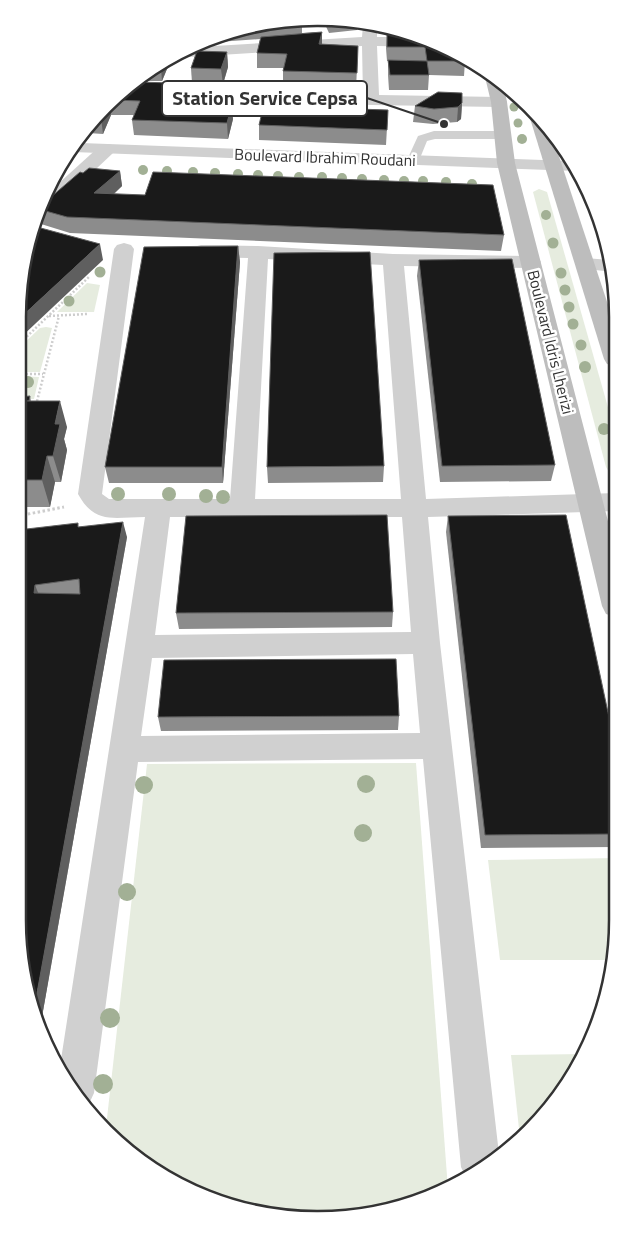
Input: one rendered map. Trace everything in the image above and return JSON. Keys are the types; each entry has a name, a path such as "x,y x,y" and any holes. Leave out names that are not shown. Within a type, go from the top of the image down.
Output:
{"main road":[{"name":"Boulevard Idris Lherizi","path":"495,86 499,102 506,163 609,577"},
{"path":"542,132 609,340"}],"street":[{"path":"200,51 369,34 401,39"},
{"path":"369,34 371,100"},
{"path":"135,90 371,100 499,102"},
{"name":"Boulevard Ibrahim Roudani","path":"80,148 566,166"},
{"path":"50,202 107,149"},
{"path":"123,248 90,494 94,501 104,508 413,508 609,502"},
{"path":"181,250 258,252 393,260 531,262"},
{"path":"242,509 258,252"},
{"path":"393,260 413,508 479,1162"},
{"path":"585,264 604,265"},
{"path":"76,1083 159,507"},
{"path":"139,647 426,643"},
{"path":"124,749 436,746"}],"lane":[{"path":"413,160 422,139 434,136 502,135"}],"path":[{"path":"26,337 106,261 123,248"},
{"path":"36,408 59,316"},
{"path":"26,374 43,374"},
{"path":"28,400 38,400"},
{"path":"26,514 94,501"}],"shaded area":[{"path":"539,189 547,192 609,411 609,472 606,467 533,192"},
{"path":"87,283 100,285 94,312 57,312"},
{"path":"40,328 52,328 40,372 26,372 26,341"},
{"path":"26,376 39,377 34,399 26,399"},
{"path":"416,763 447,1180 429,1189 393,1201 356,1208 318,1211 261,1205 206,1189 172,1172 140,1151 107,1120 147,764"},
{"path":"609,858 609,920 606,960 500,960 488,860"},
{"path":"576,1054 549,1097 519,1129 511,1055"}],"building":[{"path":"322,32 319,44 358,46 357,73 283,71 287,54 257,53 261,37"},
{"path":"387,35 429,48 455,61 427,61 425,47 387,47"},
{"path":"199,51 227,52 221,69 191,68 196,52"},
{"path":"388,60 427,61 429,75 390,75"},
{"path":"145,82 207,84 201,103 232,104 227,123 132,120 140,101 124,100"},
{"path":"268,87 328,89 326,108 388,110 387,130 259,125"},
{"path":"438,92 462,93 462,103 458,107 434,109 415,106"},
{"path":"89,168 120,171 94,193 145,195 153,172 493,185 504,235 67,217 46,211 53,195 80,172 83,173"},
{"path":"41,228 100,244 26,312 32,261"},
{"path":"238,246 222,467 105,467 144,247"},
{"path":"370,252 384,466 267,467 274,253"},
{"path":"512,259 555,465 442,466 419,260"},
{"path":"26,396 30,396 29,401 26,401"},
{"path":"26,401 60,401 55,424 60,424 53,456 47,456 42,480 26,480"},
{"path":"387,515 393,612 176,613 186,516"},
{"path":"566,515 609,717 609,834 485,835 448,516"},
{"path":"123,522 36,996 29,958 26,920 26,529 78,523 78,527","holes":["79,579 80,594 34,593 35,585"]},
{"path":"396,659 399,716 158,717 164,660"}],"place":[{"name":"Station Service Cepsa","path":"444,124"}]}
